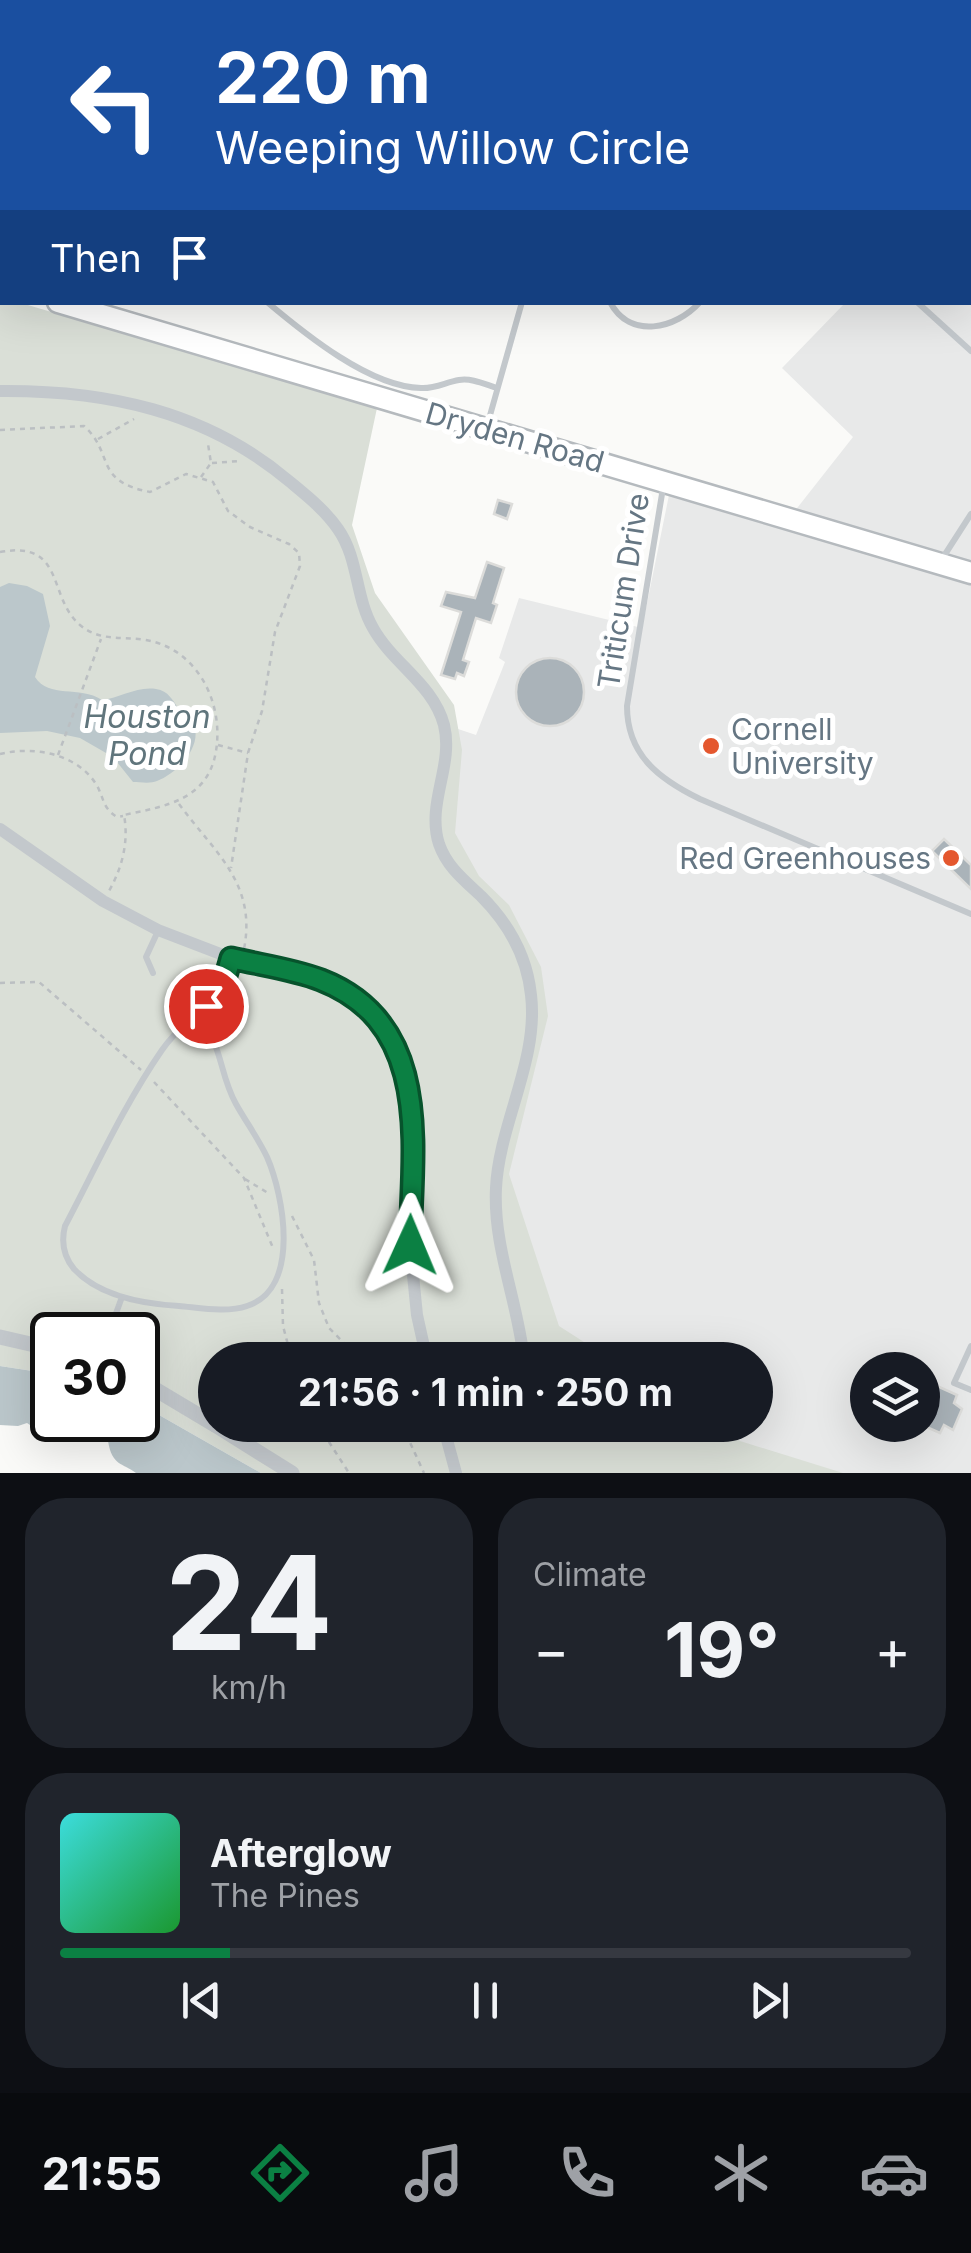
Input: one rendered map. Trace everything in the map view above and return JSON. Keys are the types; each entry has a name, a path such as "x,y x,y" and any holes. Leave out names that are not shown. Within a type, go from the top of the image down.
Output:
{"main road":[{"name":"Dryden Road","path":"68,305 971,573"}],"street":[{"path":"0,391 86,394 146,406 212,430 251,453 314,502 338,529 350,552 370,623 383,645 432,696 447,745 435,803 438,838 453,871 506,924 526,968 532,999 529,1041 502,1143 496,1190 500,1238 520,1342"},
{"path":"0,829 104,901 158,930 236,960 308,976 336,987 372,1014 398,1050 411,1093 410,1245 423,1342"},
{"path":"0,1337 30,1344"},
{"path":"160,1392 198,1415"},
{"path":"242,1442 292,1473"},
{"path":"448,1442 456,1473"}],"lane":[{"path":"271,305 330,352 362,369 412,387 472,380 497,388"},
{"path":"486,429 521,305"},
{"path":"612,305 625,320 655,327 681,320 697,305"},
{"path":"920,305 971,350"},
{"name":"Triticum Drive","path":"664,482 627,706 630,737 644,761 669,783 700,799 971,914"},
{"path":"939,564 971,514"},
{"path":"152,973 146,957 158,930"},
{"path":"196,1016 216,1041 228,1088 265,1153 280,1204 282,1267 269,1293 241,1308 162,1306 122,1297 72,1267 64,1252 63,1235 147,1075 174,1036 217,994 236,960"},
{"path":"116,1312 122,1297"},
{"path":"971,1346 954,1383 971,1390"}],"path":[{"path":"96,440 144,413 146,406"},
{"path":"0,430 77,424 88,429 96,440 114,478 150,492 180,474 200,478 218,487 228,510 250,528 295,547 300,558 276,632 262,711 248,753 231,868"},
{"path":"200,478 211,462 206,440 212,430"},
{"path":"211,462 237,462 251,453"},
{"path":"0,552 15,549 48,563 69,613 78,624 102,637 158,643 190,663 213,699 217,744 210,772 193,793 178,802 124,815 110,813 84,770 58,757 35,750 0,754"},
{"path":"58,757 102,637"},
{"path":"217,744 248,753"},
{"path":"178,802 231,868 243,896 248,930 236,960"},
{"path":"104,901 123,858 127,831 124,815"},
{"path":"0,983 38,982 147,1075 244,1178 295,1219 314,1260 319,1303 329,1328 343,1342"},
{"path":"244,1178 282,1267 283,1326 287,1342"},
{"path":"329,1442 349,1473"},
{"path":"412,1442 424,1473"}],"shaded area":[{"path":"0,305 28,305 377,408 352,525 375,593 454,705 462,750 455,833 479,876 509,905 541,967 548,1016 509,1174 559,1326 584,1342 198,1342 198,1437 160,1416 160,1312 30,1312 30,1371 0,1366"},
{"name":"Cornell University","path":"843,305 971,305 971,1473 461,1473 477,1442 773,1442 773,1342 524,1342 442,840 449,726 476,735 505,662 499,658 519,598 642,628 669,495 783,526 853,437 782,368"},
{"path":"207,1442 743,1442 843,1473 261,1473"}],"water":[{"name":"Houston Pond","path":"9,583 43,594 50,626 35,677 41,684 102,700 142,689 167,694 195,728 193,747 181,764 154,782 133,782 113,757 80,738 47,731 0,733 0,587"},
{"path":"0,1366 30,1371 30,1425 0,1425"},
{"path":"160,1416 198,1437 198,1442 207,1442 261,1473 136,1473 119,1463 108,1442 160,1442"}],"building":[{"path":"498,500 512,504 507,519 494,514"},
{"path":"487,562 504,568 491,623 476,618 463,660 469,662 464,676 457,673 455,679 441,675 461,612 441,606 446,592 475,598"},
{"path":"550,658 563,660 574,668 582,679 582,705 574,716 563,724 550,726 537,724 526,716 518,705 516,692 518,679 526,668 537,660"},
{"name":"Red Greenhouses","path":"944,839 971,865 971,889 932,851"},
{"path":"940,1387 957,1395 954,1403 962,1409 953,1430 944,1425 940,1433"}],"place":[{"name":"Cornell University","path":"711,746"},
{"name":"Red Greenhouses","path":"951,858"}],"route":[{"path":"206,1006 225,979 231,958 323,980 361,1004 382,1025 404,1064 411,1093 410,1245"}]}
